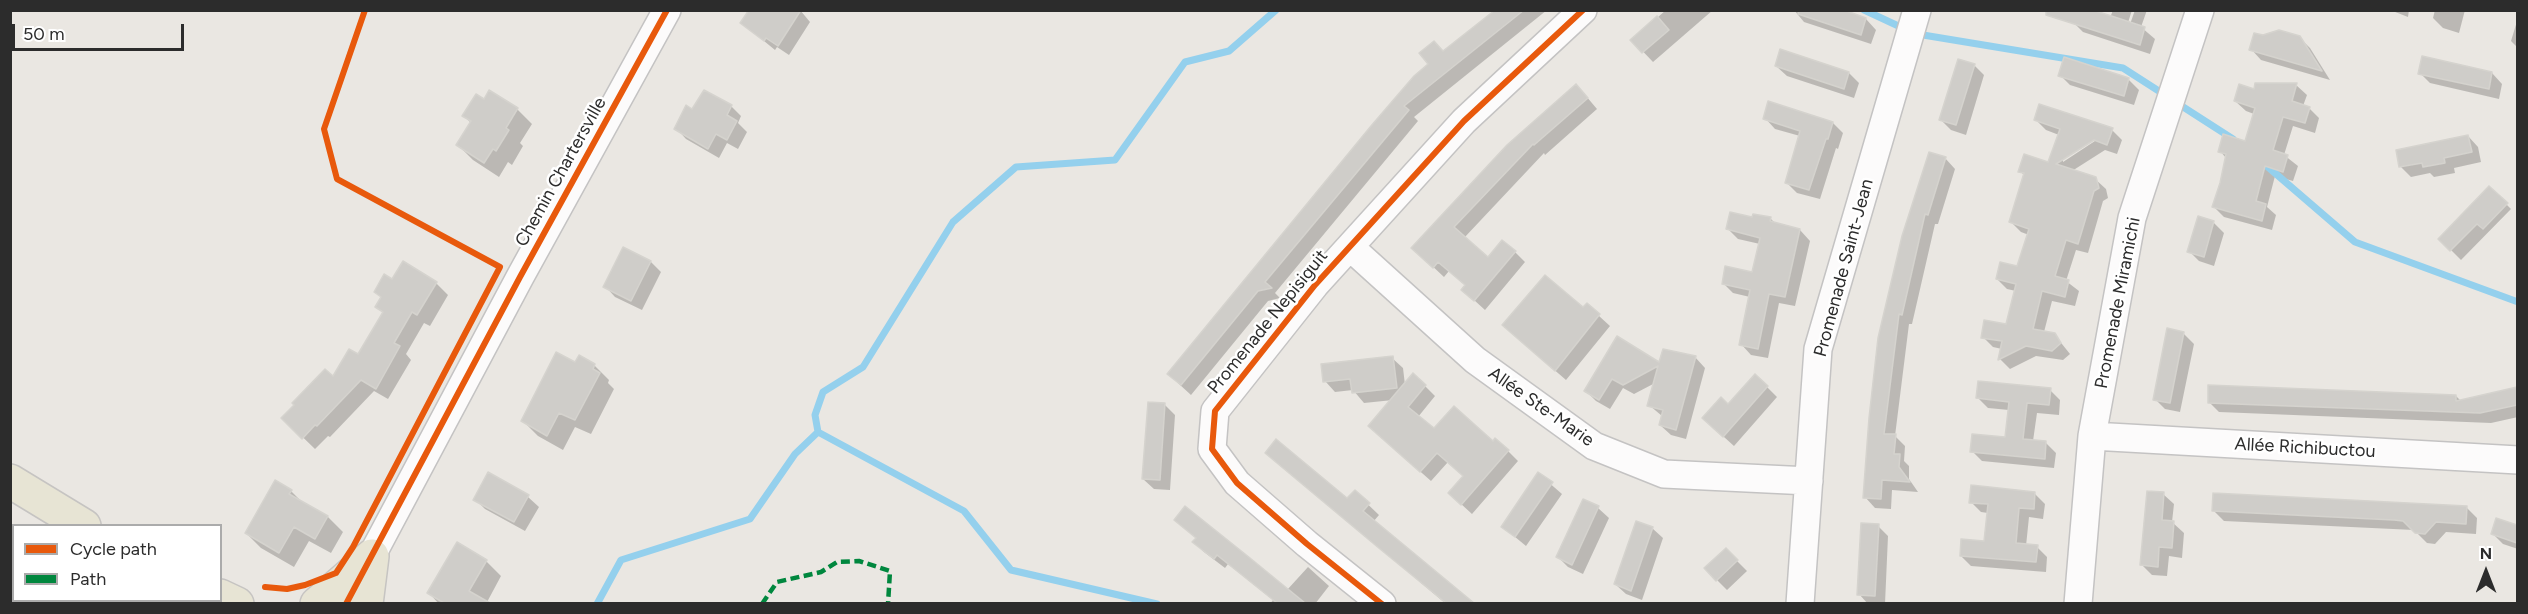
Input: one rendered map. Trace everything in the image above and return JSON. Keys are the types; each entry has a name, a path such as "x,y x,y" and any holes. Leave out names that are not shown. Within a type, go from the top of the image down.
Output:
{"main road":[{"path":"10,481 82,524"},
{"path":"317,603 322,602 372,556"},
{"path":"366,603 372,556"},
{"path":"222,597 237,603"}],"street":[{"name":"Chemin Chartersville","path":"346,603 667,10"},
{"name":"Promenade Nepisiguit","path":"1382,603 1307,544 1237,483 1212,449 1215,411 1315,285 1464,121 1583,10"},
{"name":"Promenade Saint-Jean","path":"1800,603 1818,349 1917,10"},
{"name":"Promenade Miramichi","path":"2078,603 2092,436 2132,218 2200,10"},
{"name":"Allée Ste-Marie","path":"1350,246 1475,360 1594,446 1664,474 1809,481"},
{"name":"Allée Richibuctou","path":"2092,436 2517,460"}],"building":[{"path":"749,10 801,10 778,46 766,38 764,41 740,23"},
{"path":"1495,10 1524,10 1404,106 1409,110 1265,282 1272,288 1258,291 1181,385 1167,374 1371,126 1414,76 1428,64 1419,53 1434,41 1443,51"},
{"path":"1799,10 1844,10 1866,18 1861,35 1798,14"},
{"path":"2046,10 2093,10 2145,27 2140,45 2046,15"},
{"path":"1657,16 1669,30 1642,53 1630,40"},
{"path":"2279,30 2300,36 2322,71 2249,50 2254,33 2263,35"},
{"path":"1780,49 1849,72 1844,89 1775,66"},
{"path":"2422,56 2492,72 2489,89 2418,74"},
{"path":"2064,57 2129,78 2124,96 2058,76"},
{"path":"1958,59 1975,64 1956,125 1939,120"},
{"path":"2255,83 2297,83 2292,101 2310,107 2305,123 2283,117 2273,150 2288,155 2283,172 2265,166 2256,201 2266,204 2262,221 2212,207 2226,154 2218,152 2223,134 2245,141 2255,108 2234,101 2239,84 2254,89"},
{"path":"1576,84 1588,98 1533,144 1454,227 1488,257 1502,240 1516,251 1474,301 1461,290 1465,285 1438,262 1433,268 1411,248 1507,145"},
{"path":"489,90 518,108 506,128 509,130 496,151 493,149 484,163 456,145 471,121 462,116 476,94 484,99"},
{"path":"704,90 732,105 727,115 737,121 727,140 716,134 708,149 674,129 686,105 692,109"},
{"path":"1768,101 1833,122 1809,190 1785,183 1800,131 1763,119"},
{"path":"2039,104 2113,128 2107,145 2094,140 2056,164 2096,177 2099,188 2094,191 2078,244 2066,240 2055,276 2069,280 2065,297 2042,291 2033,329 2055,333 2061,343 2052,351 2026,346 1998,360 2002,341 1981,338 1984,320 2006,324 2016,284 1996,279 2000,262 2017,266 2029,229 2009,222 2024,173 2018,172 2024,154 2048,162 2060,129 2034,120"},
{"path":"2468,135 2472,152 2444,158 2445,163 2423,167 2422,163 2399,167 2396,150"},
{"path":"1929,152 1946,157 1928,215 1925,214 1902,315 1899,314 1884,434 1896,434 1894,454 1900,454 1899,467 1910,482 1882,480 1881,499 1863,498 1878,338 1902,236"},
{"path":"2489,186 2508,203 2483,229 2477,224 2450,251 2438,239"},
{"path":"1730,212 1752,217 1753,214 1771,217 1770,221 1800,229 1785,297 1769,294 1758,349 1739,345 1750,290 1722,284 1725,266 1752,272 1760,238 1726,229"},
{"path":"2198,216 2214,221 2204,257 2187,252"},
{"path":"623,247 651,261 631,301 603,287"},
{"path":"403,261 437,282 417,315 412,312 394,343 400,346 376,389 361,380 302,439 281,418 294,405 292,403 325,369 333,376 349,349 358,354 383,312 375,307 381,297 374,292 384,274 392,279"},
{"path":"1545,275 1583,307 1587,303 1600,314 1555,371 1502,325"},
{"path":"2167,328 2184,332 2170,403 2153,400"},
{"path":"1617,336 1659,362 1663,349 1696,356 1676,430 1659,425 1663,410 1647,406 1658,366 1623,385 1612,379 1599,400 1584,391"},
{"path":"556,352 575,362 579,355 595,364 593,369 600,373 575,420 559,413 547,436 521,421"},
{"path":"1393,356 1397,388 1352,393 1350,379 1323,382 1321,364"},
{"path":"1413,373 1426,385 1408,407 1434,428 1454,406 1493,441 1495,438 1509,450 1461,505 1448,493 1463,476 1437,453 1420,472 1368,426"},
{"path":"1755,374 1768,386 1723,437 1702,418 1721,397 1728,404"},
{"path":"1978,381 2051,388 2049,405 2027,403 2023,439 2046,441 2045,459 1970,452 1972,434 2005,437 2009,402 1976,398"},
{"path":"2208,385 2456,395 2456,401 2517,387 2517,405 2480,413 2208,403"},
{"path":"1148,402 1165,403 1160,480 1142,479"},
{"path":"1276,439 1347,498 1355,490 1370,503 1363,511 1474,603 1446,603 1380,549 1265,453"},
{"path":"488,472 529,495 514,522 473,500"},
{"path":"1538,472 1553,482 1515,537 1501,527"},
{"path":"275,480 292,490 289,494 328,516 315,539 294,527 279,553 245,533"},
{"path":"1971,485 2035,492 2034,509 2019,508 2016,543 2038,545 2036,562 1960,556 1961,539 1984,541 1988,504 1969,503"},
{"path":"2147,491 2164,492 2162,520 2174,521 2172,548 2159,547 2158,567 2140,565"},
{"path":"2213,493 2467,506 2466,524 2436,522 2425,534 2415,533 2403,521 2394,520 2212,511"},
{"path":"1583,499 1599,506 1572,565 1556,557"},
{"path":"1185,506 1305,603 1277,603 1217,555 1214,559 1192,542 1196,538 1174,520"},
{"path":"2496,518 2517,525 2517,543 2491,534"},
{"path":"1636,521 1653,527 1631,591 1614,584"},
{"path":"1861,523 1879,524 1875,596 1857,595"},
{"path":"457,542 487,560 469,591 490,603 444,603 427,593"},
{"path":"1726,548 1738,560 1716,581 1704,568"}],"waterway":[{"path":"818,432 815,415 823,392 863,367 953,222 1016,167 1115,160 1185,62 1229,51 1276,10"},
{"path":"1864,10 1907,30"},
{"path":"1917,34 2123,68 2165,95"},
{"path":"2177,103 2233,139"},
{"path":"2261,161 2355,242 2518,302"},
{"path":"818,432 964,511 1011,570 1157,604"},
{"path":"597,604 621,560 750,519 795,454 818,432"}],"marked path":[{"path":"762,604 777,582 821,572 837,562 859,561 890,571 888,604"}],"cycle path":[{"path":"265,587 287,589 336,573 353,547 500,267 337,179 324,129 365,10"},
{"path":"346,604 520,277 667,10"},
{"path":"1382,604 1307,544 1237,483 1212,449 1215,411 1315,285 1464,121 1583,10"}]}
